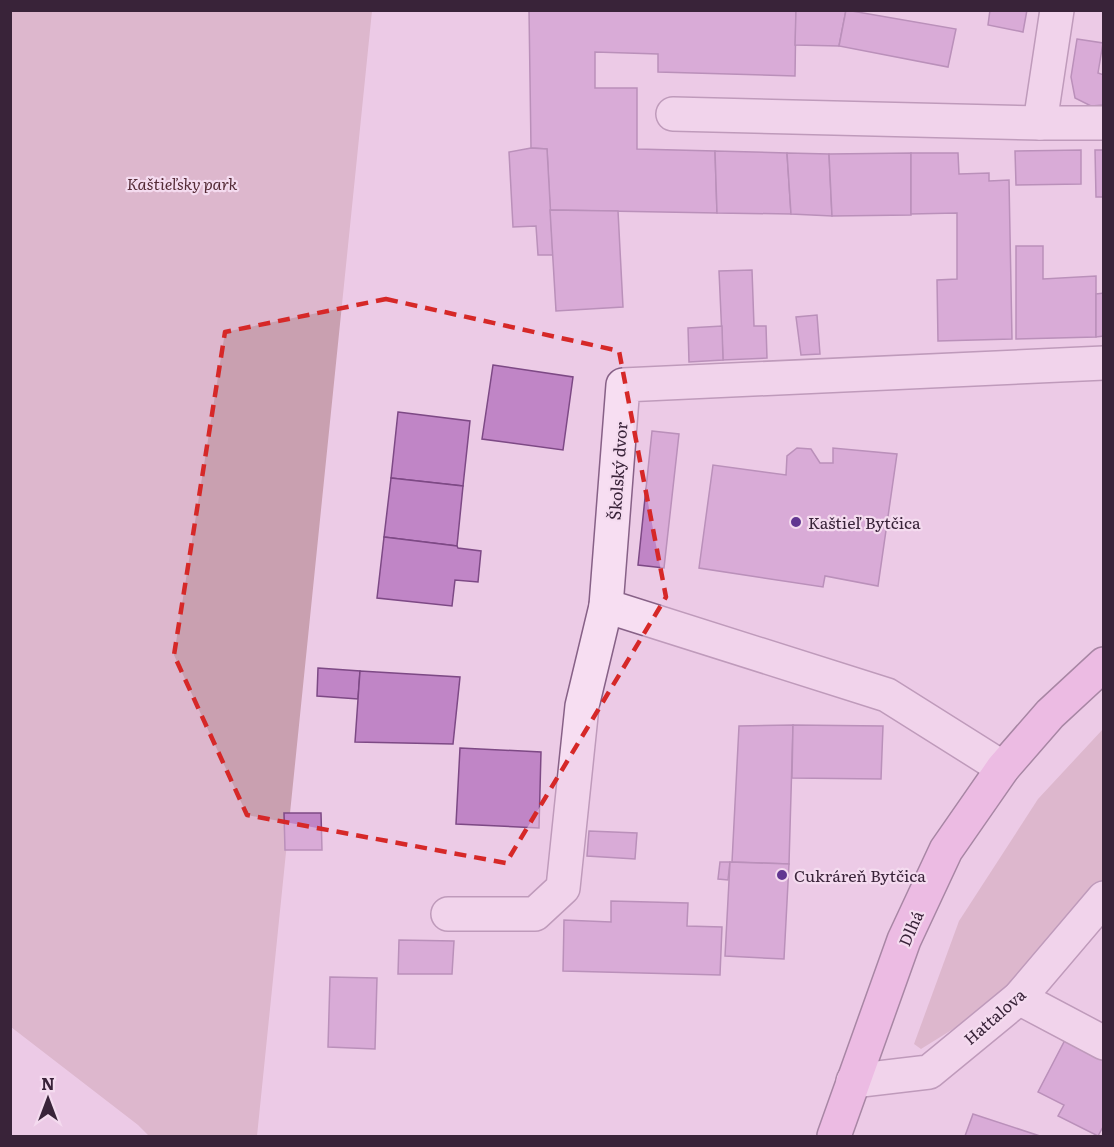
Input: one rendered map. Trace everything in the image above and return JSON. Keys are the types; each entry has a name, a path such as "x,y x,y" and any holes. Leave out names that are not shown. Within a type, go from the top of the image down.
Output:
{"main road":[{"name":"Dlhá","path":"834,1137 904,940 946,850 1003,768 1050,714 1104,664"}],"street":[{"path":"1040,123 1056,10"},
{"path":"673,114 1104,123"},
{"name":"Školský dvor","path":"606,606 623,385 1104,363"},
{"path":"448,914 535,914 563,888 582,706 606,606 887,695 1003,768"},
{"name":"Hattalova","path":"853,1081 929,1072 1018,998 1104,898"},
{"path":"1018,998 1104,1043"}],"highlighted area":[{"path":"386,299 619,351 666,597 506,863 247,815 174,655 225,332"}],"green space":[{"name":"Kaštieľsky park","path":"10,11 372,11 257,1136 149,1136 138,1125 11,1027"},
{"path":"1103,729 1103,883 1016,980 958,1026 921,1049 914,1044 959,921 1038,799"}],"building":[{"path":"529,10 796,10 795,76 658,72 658,54 595,52 595,88 637,88 637,149 715,151 717,213 550,210 547,149 531,148"},
{"path":"796,10 846,10 839,46 795,45"},
{"path":"846,10 956,29 948,67 839,46"},
{"path":"990,10 1027,10 1023,32 988,25"},
{"path":"1077,39 1103,43 1098,73 1104,75 1104,105 1091,106 1075,98 1071,77"},
{"path":"531,148 547,149 553,255 538,255 536,226 513,227 509,152"},
{"path":"1081,150 1081,184 1016,185 1015,151"},
{"path":"1095,150 1104,150 1104,197 1096,197"},
{"path":"715,151 787,153 791,214 717,213"},
{"path":"787,153 829,154 832,216 791,214"},
{"path":"911,153 911,215 832,216 829,154"},
{"path":"911,153 958,153 959,174 989,173 989,181 1009,180 1012,339 938,341 937,280 957,279 957,213 911,214"},
{"path":"550,210 618,211 623,307 556,311"},
{"path":"1016,246 1043,246 1043,279 1096,276 1096,337 1016,339"},
{"path":"752,270 754,326 766,326 767,358 723,360 719,271"},
{"path":"1104,293 1104,336 1096,337 1096,294"},
{"path":"817,315 820,354 801,355 796,317"},
{"path":"722,326 723,360 689,362 688,328"},
{"path":"493,365 573,377 563,450 482,439"},
{"path":"398,412 470,421 463,486 391,478"},
{"path":"652,431 679,434 664,568 638,565"},
{"name":"Kaštieľ Bytčica","path":"797,448 811,449 820,463 833,463 833,448 897,454 878,586 825,576 823,587 699,568 713,465 786,475 787,456"},
{"path":"391,478 463,486 457,546 384,537"},
{"path":"384,537 481,551 478,582 455,580 452,606 377,598"},
{"path":"318,668 360,671 358,699 317,696"},
{"path":"360,671 460,677 453,744 355,742"},
{"path":"793,725 789,864 732,862 739,726"},
{"path":"793,725 883,726 881,779 792,778"},
{"path":"460,748 541,752 539,828 456,824"},
{"path":"284,813 321,813 322,850 285,850"},
{"path":"589,831 637,833 635,859 587,856"},
{"path":"720,862 730,862 728,880 718,879"},
{"path":"730,862 789,864 784,959 725,956"},
{"path":"611,901 688,903 687,926 722,927 720,975 563,971 564,920 611,922"},
{"path":"399,940 454,941 452,974 398,974"},
{"path":"330,977 377,978 375,1049 328,1047"},
{"path":"1065,1040 1104,1059 1104,1125 1098,1136 1058,1116 1064,1105 1038,1092"},
{"path":"973,1114 1040,1136 965,1136"}],"place":[{"name":"Kaštieľ Bytčica","path":"796,522"},
{"name":"Cukráreň Bytčica","path":"782,875"}]}
